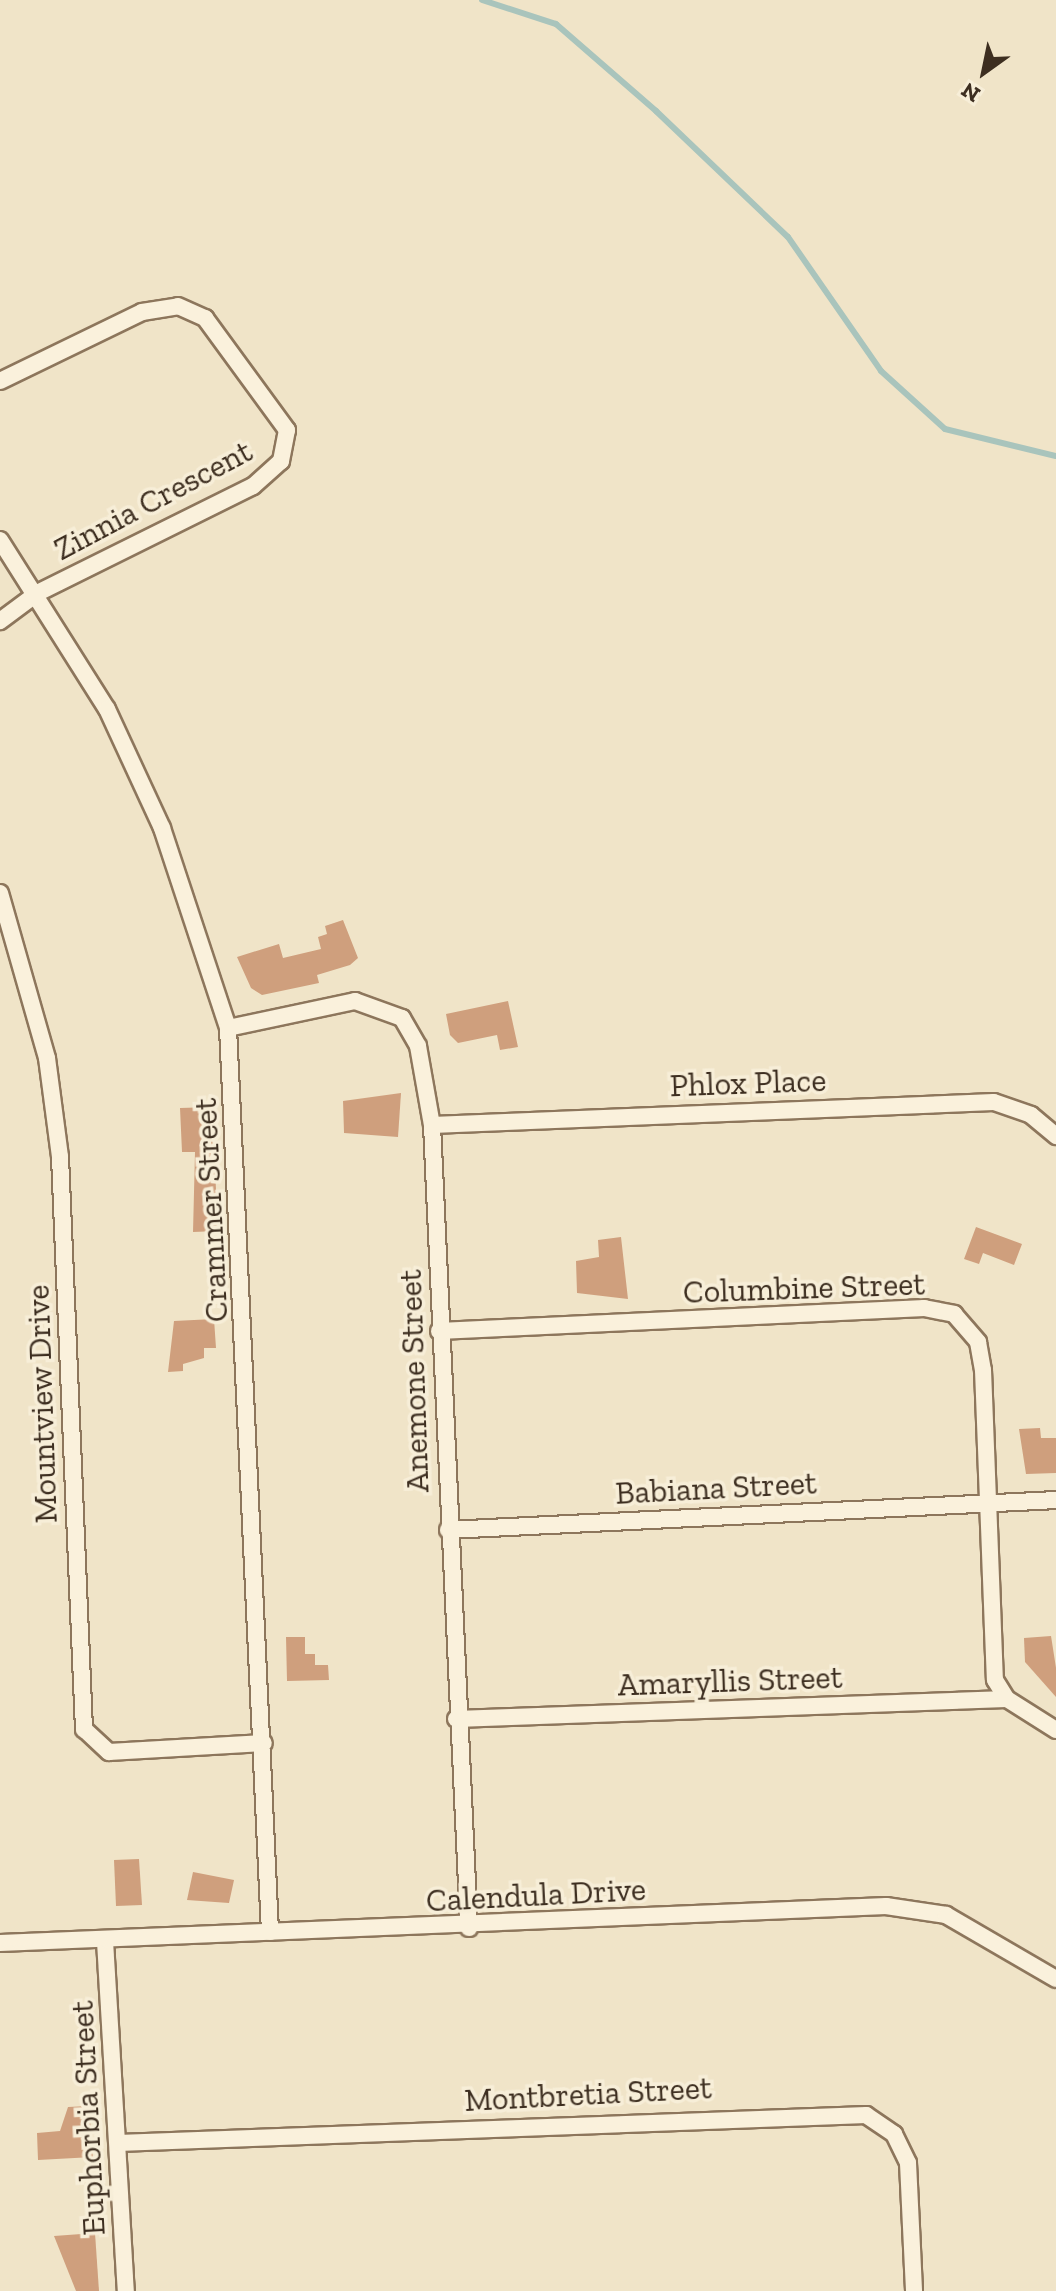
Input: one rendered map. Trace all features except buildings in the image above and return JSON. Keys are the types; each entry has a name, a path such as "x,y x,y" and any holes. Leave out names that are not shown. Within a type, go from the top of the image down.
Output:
{"street":[{"name":"Zinnia Crescent","path":"0,381 142,312 178,306 205,318 287,430 281,461 253,486 39,592 0,621"},
{"name":"Crammer Street","path":"0,540 39,592 107,709 162,828 228,1028 264,1743 270,1932"},
{"name":"Mountview Drive","path":"0,893 47,1058 60,1157 84,1729 109,1752 264,1743"},
{"name":"Anemone Street","path":"228,1028 374,1002 402,1018 415,1036 432,1125 456,1719 469,1928"},
{"name":"Phlox Place","path":"432,1125 994,1102 1031,1115 1056,1136"},
{"name":"Columbine Street","path":"439,1331 924,1308 954,1314 978,1342 993,1665 1007,1699"},
{"path":"987,1502 1056,1500"},
{"name":"Babiana Street","path":"448,1530 987,1502"},
{"path":"1007,1699 1056,1730"},
{"name":"Amaryllis Street","path":"456,1719 1007,1699"},
{"name":"Calendula Drive","path":"0,1943 469,1928 916,1908 970,1927 1056,1979"},
{"name":"Euphorbia Street","path":"105,1941 126,2291"},
{"name":"Montbretia Street","path":"118,2143 866,2115 894,2134 908,2163 914,2291"}],"waterway":[{"path":"482,0 556,24 656,111 788,237 881,371 945,429 1056,456"}]}
